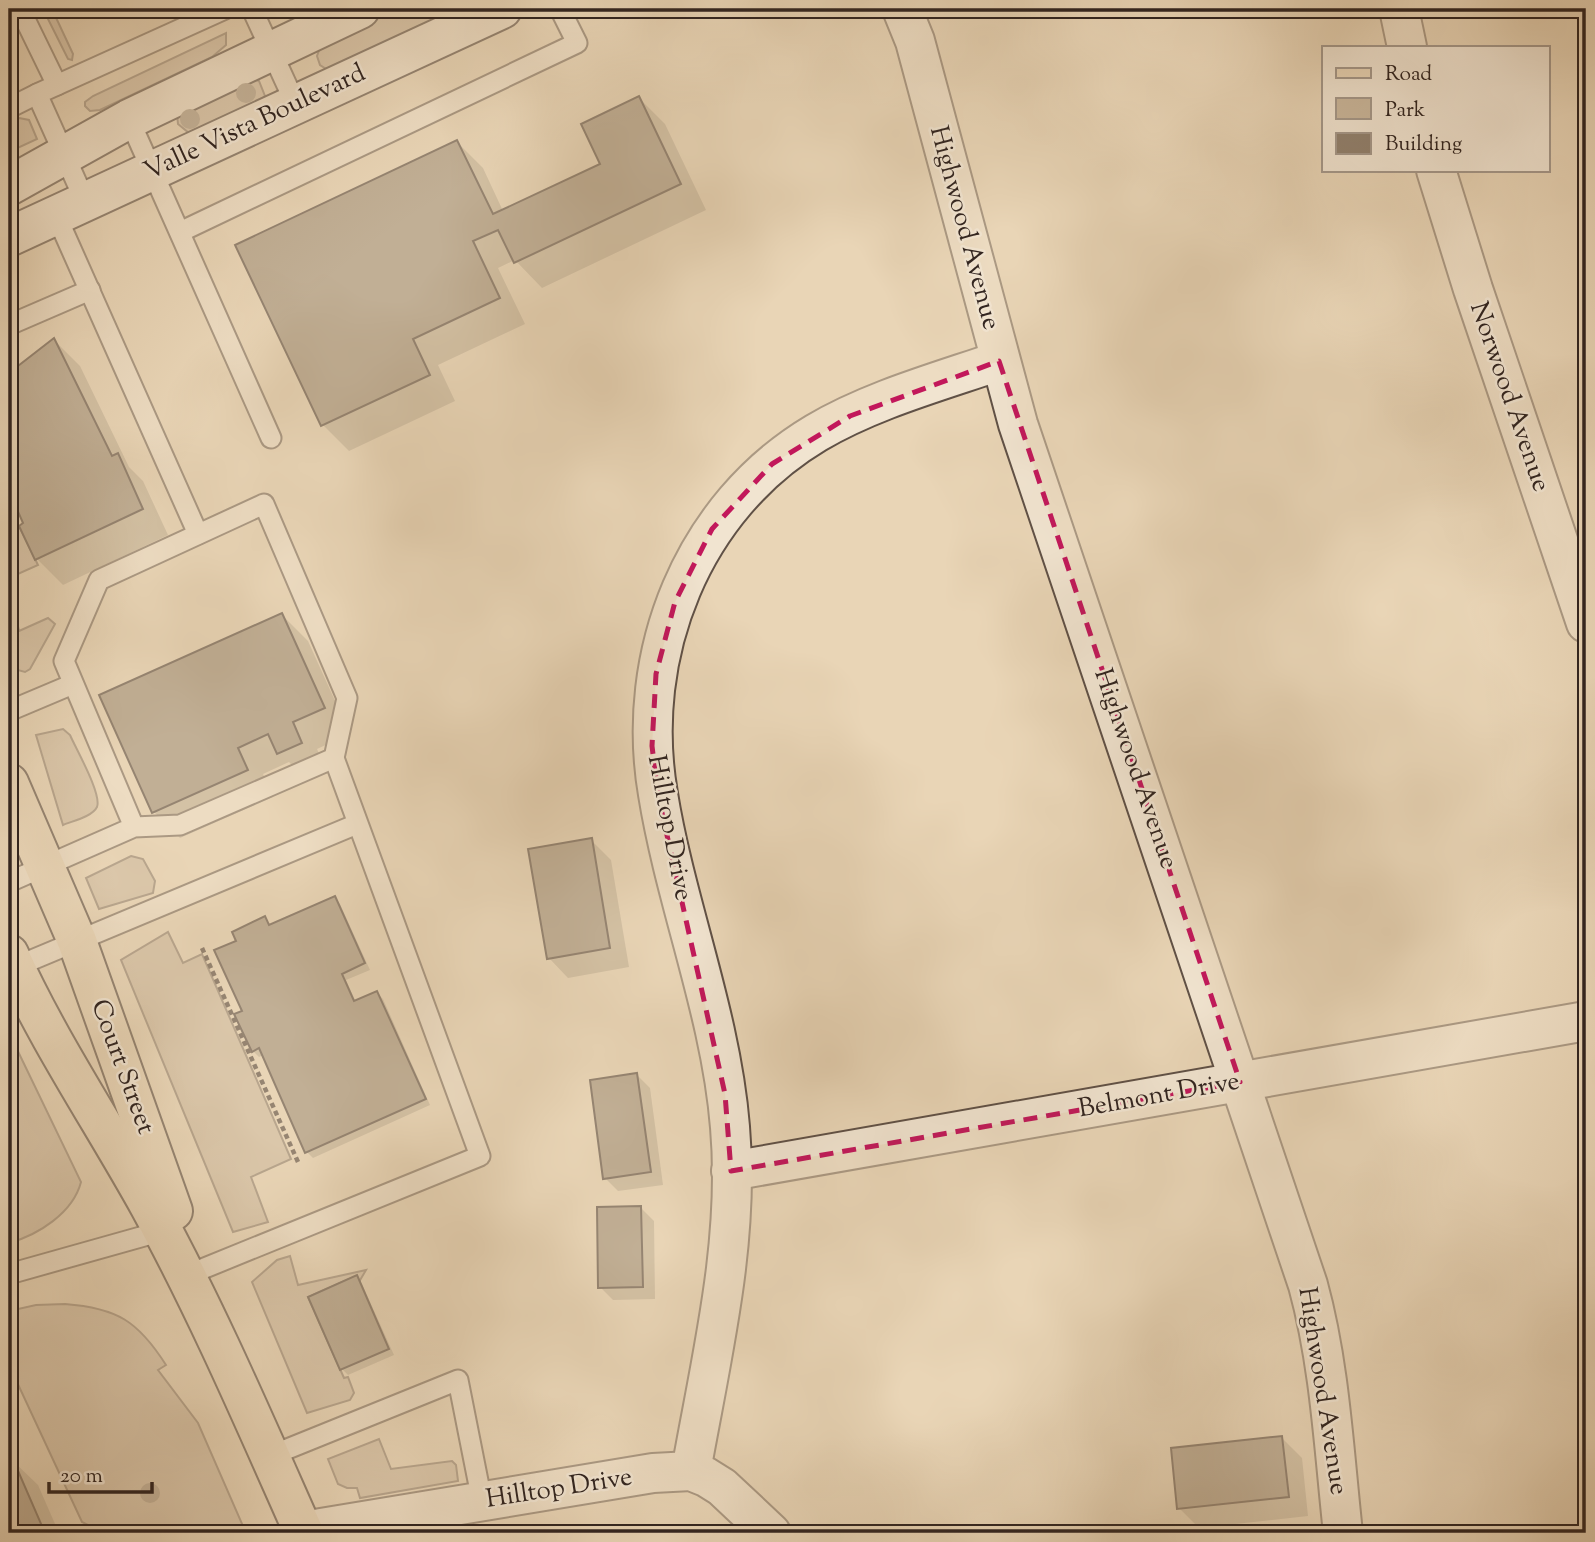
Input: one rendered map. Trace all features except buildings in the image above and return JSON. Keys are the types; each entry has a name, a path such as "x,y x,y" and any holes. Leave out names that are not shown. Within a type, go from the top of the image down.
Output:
{"main road":[{"name":"Court Street","path":"9,783 77,941 190,1274 303,1532"},
{"name":"Court Street","path":"16,982 190,1274"}],"street":[{"path":"9,186 129,119 360,9"},
{"name":"Valle Vista Boulevard","path":"9,237 502,9"},
{"name":"Highwood Avenue","path":"902,9 915,41 999,361 1315,1312 1343,1533"},
{"path":"1399,9 1407,46"},
{"name":"Norwood Avenue","path":"1437,172 1586,623"},
{"name":"Hilltop Drive","path":"303,1532 653,1473 691,1471 724,1287 731,1171 725,1094 658,795 652,746 656,674 675,602 712,529 772,464 817,432 850,416 999,361"},
{"name":"Belmont Drive","path":"731,1171 1586,1021"},
{"path":"691,1471 722,1487 771,1533"}],"lane":[{"path":"20,9 57,85"},
{"path":"9,108 225,9"},
{"path":"252,9 296,105"},
{"path":"180,232 577,44 560,9"},
{"path":"37,94 63,155 70,208 90,290 198,534"},
{"path":"129,119 271,438"},
{"path":"9,325 90,290"},
{"path":"134,827 64,661 99,580 264,504 347,698 334,758 480,1156 190,1274"},
{"path":"9,711 73,684"},
{"path":"9,881 134,827 180,825 334,758"},
{"path":"16,982 77,941 357,824"},
{"path":"9,1274 162,1231"},
{"path":"270,1456 458,1380 482,1501"}],"path":[{"path":"202,948 298,1162"}],"highlighted area":[{"path":"999,361 1240,1082 731,1171 725,1094 658,795 652,746 656,674 675,602 712,529 772,464 850,416"}],"green space":[{"path":"43,9 52,9 73,54 72,60 68,59"},
{"path":"392,9 445,9 438,19 328,70 320,65 317,56 322,42"},
{"path":"226,33 226,45 212,57 100,110 90,111 85,106 85,102 93,96"},
{"path":"252,78 259,81 265,96 256,105 189,133 178,124 177,114"},
{"path":"19,118 29,120 37,139 9,152 9,123"},
{"path":"9,525 19,526 38,565 9,578"},
{"path":"9,587 19,631 48,618 55,624 30,669 25,672 14,669 9,657"},
{"path":"63,729 70,735 98,801 97,807 91,813 63,825 36,735"},
{"path":"131,856 143,859 155,881 153,893 99,909 86,878"},
{"path":"168,932 183,963 202,954 291,1159 251,1177 268,1222 233,1232 121,960"},
{"path":"13,1041 81,1182 70,1203 53,1221 9,1243 9,1042"},
{"path":"290,1256 298,1285 366,1270 359,1282 356,1276 308,1297 344,1378 348,1377 354,1393 350,1400 307,1413 252,1282 277,1260"},
{"path":"65,1304 112,1313 146,1337 166,1365 158,1370 198,1423 246,1533 96,1533 94,1528 82,1522 9,1365 9,1311 36,1305"},
{"path":"379,1439 391,1469 452,1461 456,1465 458,1481 360,1498 357,1488 338,1484 328,1459"}]}
